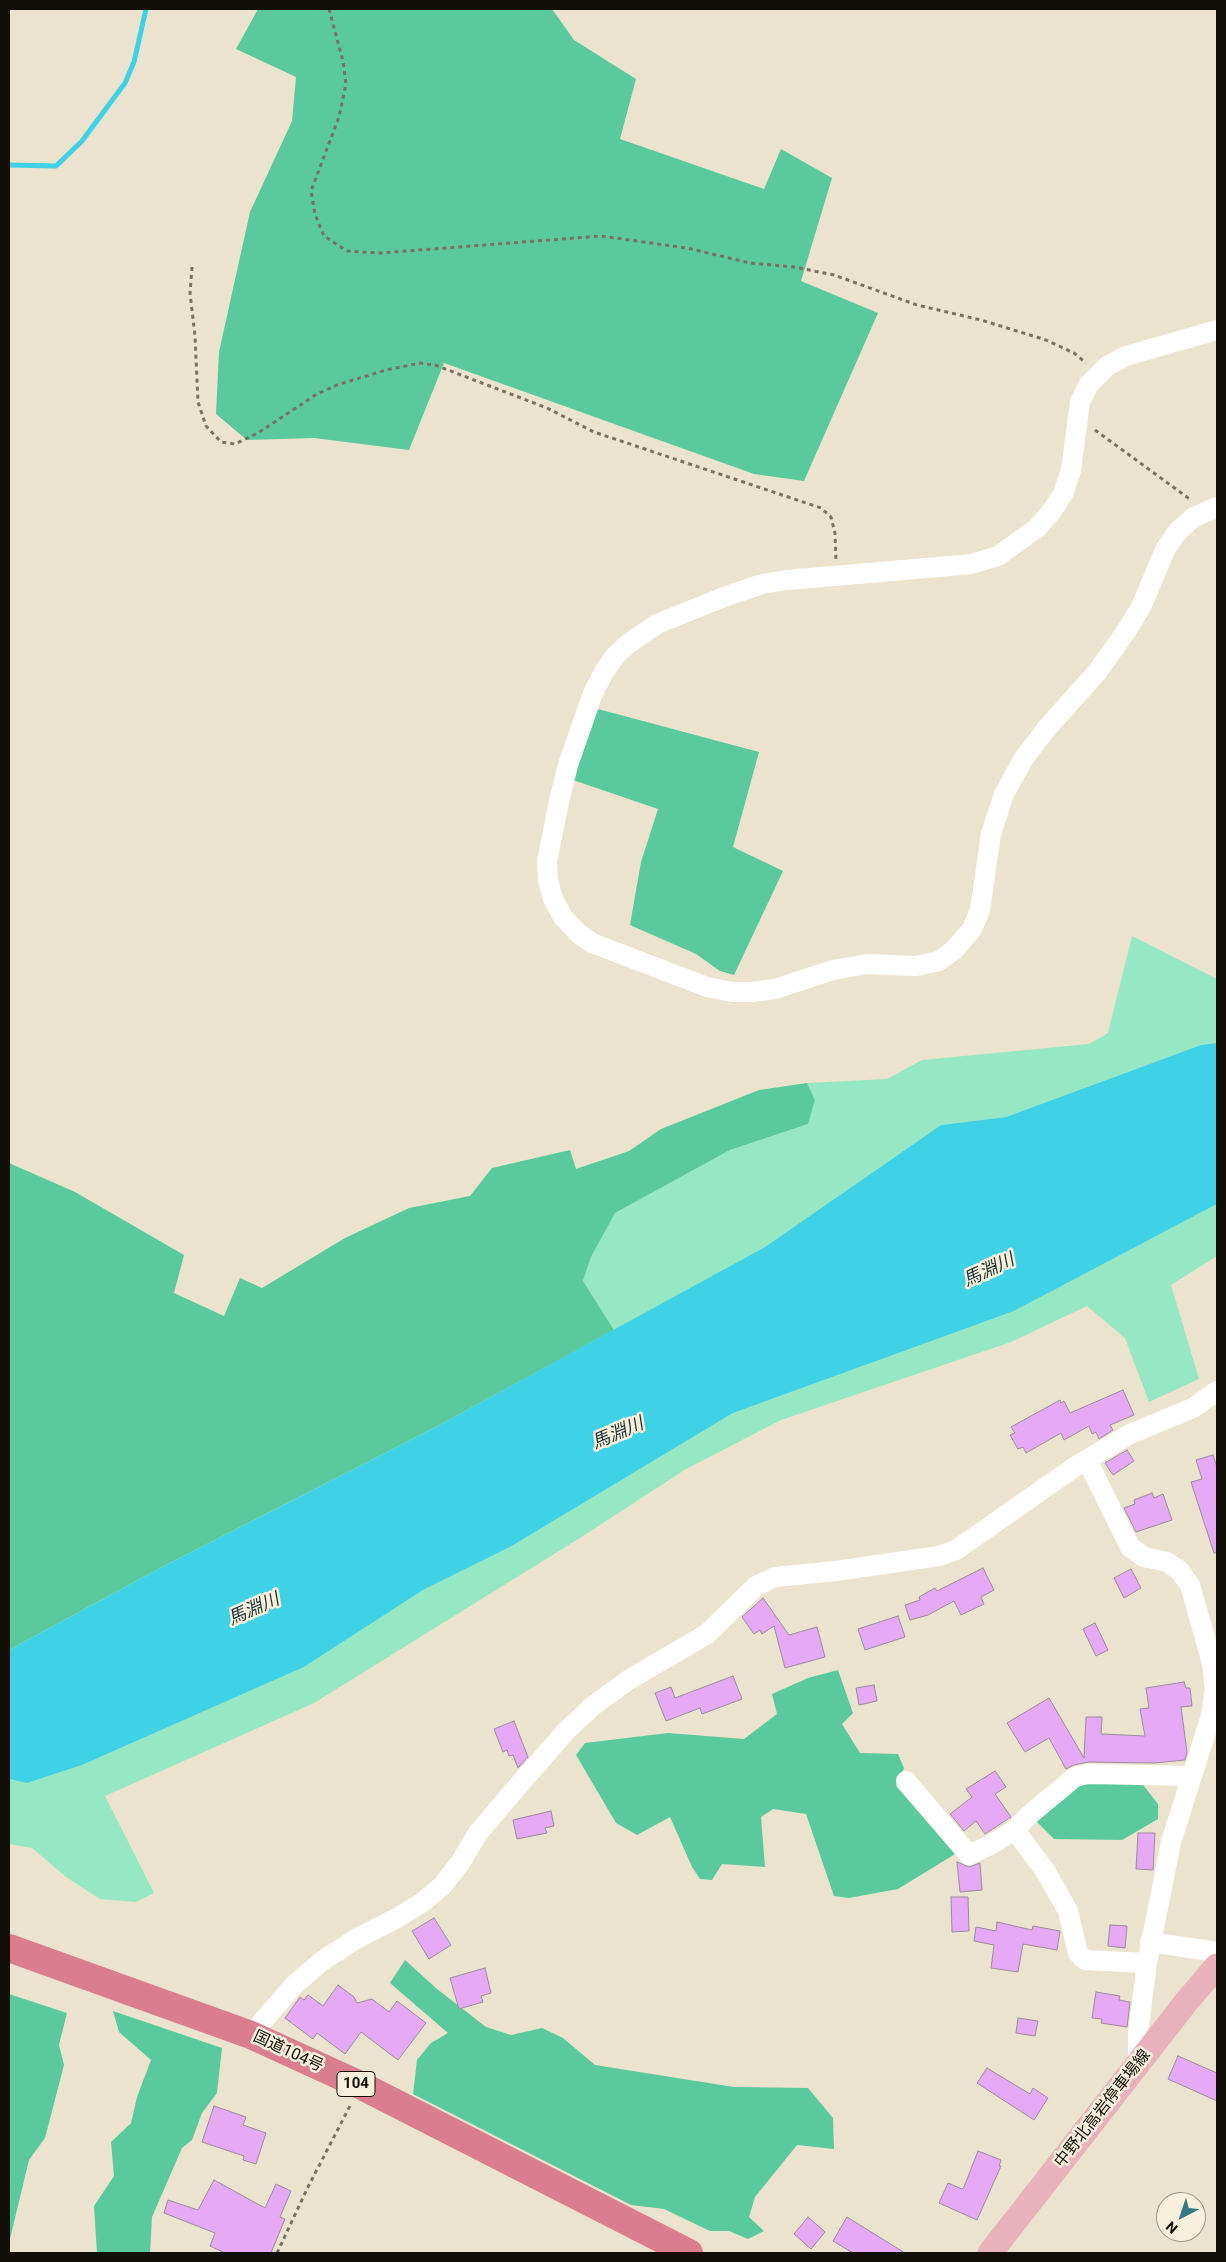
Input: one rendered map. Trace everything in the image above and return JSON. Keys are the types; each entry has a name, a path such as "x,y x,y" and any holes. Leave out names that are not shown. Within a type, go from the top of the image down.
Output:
{"highway":[{"name":"国道104号","path":"9,1948 251,2034 360,2085 689,2253"}],"main road":[{"name":"中野北高岩停車場線","path":"990,2253 1187,2001 1217,1966"}],"street":[{"path":"1211,510 1194,517 1178,531 1166,548 1141,607 1127,630 1098,671 1047,728 1024,758 1004,794 992,834 977,917 972,929 954,950 940,960 916,966 867,964 833,970 775,989 732,992 707,987 592,943 568,922 556,905 548,880 547,861 568,765 593,693 615,656 628,644 657,624 715,600 762,584 787,580 971,564 998,556 1037,528 1052,512 1062,494 1072,470 1080,402 1089,384 1107,366 1126,356 1217,330"},
{"path":"251,2034 294,1985 322,1961 416,1906 442,1886 460,1863 478,1833 505,1800 567,1730 594,1705 630,1679 707,1634 756,1586 775,1577 836,1571 939,1556 956,1550 975,1539 1076,1466 1130,1434 1193,1408 1217,1391"},
{"path":"1087,1460 1130,1548 1144,1557 1167,1562 1179,1570 1190,1585 1212,1662 1215,1689 1211,1716 1171,1842 1150,1942 1138,2033 1138,2064"},
{"path":"906,1781 969,1855 1016,1830 1028,1816 1075,1777 1088,1774 1192,1776"},
{"path":"1016,1830 1046,1872 1068,1911 1078,1953 1085,1960 1147,1963"},
{"path":"1150,1942 1217,1952"}],"path":[{"path":"330,9 343,61 346,84 339,117 311,191 315,214 324,236 347,252 380,252 600,236 687,248 750,263 794,267 834,275 917,306 981,320 1046,340 1074,353 1100,374"},
{"path":"192,267 190,293 195,336 198,402 206,426 221,442 235,444 258,433 317,394 337,385 386,370 420,364 435,365 546,408 594,432 821,508 831,517 835,533 837,576"},
{"path":"1077,416 1188,497 1211,510"},
{"path":"277,2253 360,2085"}],"green space":[{"path":"258,9 552,9 574,40 636,79 620,139 764,189 781,149 832,178 801,281 878,313 804,481 754,474 444,363 409,450 314,438 247,440 216,414 219,352 250,212 292,121 296,77 236,49"},
{"path":"598,709 759,752 733,847 783,871 734,975 720,971 696,954 630,925 641,862 658,809 573,780"},
{"path":"1132,936 1217,979 1217,1043 1201,1045 1006,1117 941,1125 765,1247 614,1330 583,1281 591,1257 615,1213 730,1150 808,1124 815,1100 807,1083 887,1079 922,1060 1089,1044 1108,1033"},
{"path":"807,1083 815,1100 808,1124 730,1150 615,1213 591,1257 583,1281 614,1330 434,1428 164,1566 9,1650 9,1163 75,1192 184,1255 174,1293 224,1316 240,1278 262,1288 345,1238 409,1208 470,1196 492,1168 570,1150 576,1169 629,1151 661,1129 759,1090"},
{"path":"1217,1204 1217,1256 1171,1285 1199,1379 1149,1402 1125,1338 1087,1306 1011,1342 781,1420 686,1469 583,1536 314,1703 105,1796 154,1893 136,1902 100,1899 66,1877 32,1848 9,1844 9,1779 27,1783 82,1765 304,1667 423,1590 510,1547 733,1413 1014,1311"},
{"path":"838,1670 853,1713 842,1724 860,1753 898,1754 904,1768 896,1786 955,1854 898,1889 849,1898 834,1896 806,1814 773,1809 761,1817 765,1867 722,1864 712,1880 700,1879 692,1867 670,1817 637,1835 616,1823 576,1755 585,1743 668,1733 744,1739 777,1714 772,1694 808,1678"},
{"path":"1083,1780 1140,1781 1158,1804 1158,1819 1122,1840 1054,1839 1036,1821"},
{"path":"405,1960 437,1989 486,2027 511,2035 542,2028 563,2038 595,2065 734,2087 808,2088 833,2118 834,2149 797,2145 755,2197 749,2217 764,2231 748,2239 729,2231 710,2231 664,2209 631,2205 413,2094 417,2060 431,2043 448,2033 390,1983"},
{"path":"9,1994 67,2013 59,2045 64,2065 45,2138 29,2160 9,2243"},
{"path":"113,2011 222,2048 217,2093 202,2113 192,2140 182,2148 152,2217 150,2253 97,2253 94,2206 114,2176 111,2142 131,2123 137,2097 151,2060 119,2032"}],"water":[{"name":"馬淵川","path":"1217,1043 1217,1204 1014,1311 733,1413 510,1547 423,1590 304,1667 82,1765 27,1783 9,1779 9,1650 164,1566 434,1428 765,1247 941,1125 1006,1117 1201,1045"}],"building":[{"path":"1123,1390 1134,1415 1110,1425 1113,1430 1099,1439 1096,1432 1092,1434 1089,1426 1064,1440 1061,1433 1026,1453 1023,1447 1018,1449 1010,1435 1015,1433 1011,1427 1060,1400 1061,1403 1064,1401 1070,1413"},
{"path":"1127,1450 1134,1461 1113,1475 1105,1463"},
{"path":"1213,1455 1217,1467 1217,1553 1214,1553 1191,1482 1202,1479 1196,1460"},
{"path":"1152,1493 1154,1498 1163,1494 1172,1520 1136,1532 1124,1508 1135,1504 1134,1500"},
{"path":"983,1568 994,1590 981,1597 984,1604 961,1615 954,1601 928,1615 910,1620 905,1605 920,1600 919,1597 935,1588 937,1591"},
{"path":"1131,1569 1141,1588 1124,1598 1114,1578"},
{"path":"763,1598 789,1635 817,1627 825,1657 785,1668 774,1626 762,1634 760,1630 754,1634 742,1617"},
{"path":"898,1616 905,1637 865,1650 858,1629"},
{"path":"1095,1623 1108,1650 1096,1656 1083,1629"},
{"path":"733,1676 742,1699 702,1714 700,1708 666,1721 655,1693 671,1687 675,1698"},
{"path":"1184,1682 1186,1688 1190,1688 1192,1706 1181,1707 1187,1752 1185,1760 1154,1763 1088,1762 1066,1769 1049,1738 1025,1752 1007,1723 1049,1698 1084,1758 1086,1717 1102,1717 1101,1734 1145,1736 1140,1709 1149,1708 1146,1688"},
{"path":"874,1685 877,1701 859,1705 856,1688"},
{"path":"514,1721 528,1757 518,1768 513,1755 509,1756 507,1750 503,1752 494,1729"},
{"path":"995,1771 1006,1787 995,1794 1011,1817 985,1834 976,1821 964,1831 950,1814 972,1797 966,1789"},
{"path":"551,1811 554,1826 545,1828 547,1833 517,1839 513,1820"},
{"path":"1138,1833 1155,1833 1153,1870 1136,1869"},
{"path":"957,1862 969,1867 980,1863 982,1890 960,1892"},
{"path":"951,1897 968,1897 969,1931 952,1932"},
{"path":"434,1918 451,1945 429,1959 412,1931"},
{"path":"997,1922 1032,1930 1033,1926 1060,1931 1057,1950 1023,1944 1018,1972 991,1968 994,1945 974,1941 976,1927 996,1931"},
{"path":"1110,1925 1127,1926 1125,1948 1108,1946"},
{"path":"485,1968 491,1993 481,1996 483,2002 459,2009 450,1978"},
{"path":"338,1985 354,1997 357,2003 372,1999 389,2012 397,2001 426,2023 398,2060 361,2032 345,2054 317,2033 313,2039 285,2018 300,1997 304,2000 308,1995 323,2006"},
{"path":"1096,1992 1120,1996 1119,2000 1130,2002 1127,2027 1101,2023 1102,2019 1092,2018"},
{"path":"1018,2018 1038,2021 1035,2036 1016,2033"},
{"path":"1178,2056 1217,2073 1217,2101 1168,2079"},
{"path":"987,2068 1030,2094 1033,2088 1048,2098 1034,2120 977,2083"},
{"path":"214,2106 246,2117 243,2125 266,2133 256,2164 243,2160 244,2156 202,2142"},
{"path":"978,2151 1001,2160 999,2166 1001,2166 977,2220 939,2203 948,2183 962,2189 964,2187"},
{"path":"214,2180 265,2208 276,2184 291,2191 280,2217 285,2219 271,2253 225,2253 210,2246 215,2233 164,2213 168,2200 198,2210"},
{"path":"808,2217 825,2232 811,2249 794,2234"},
{"path":"847,2217 905,2253 853,2253 833,2241"}],"waterway":[{"path":"9,165 56,166 82,141 125,83 134,62 146,9"}]}
